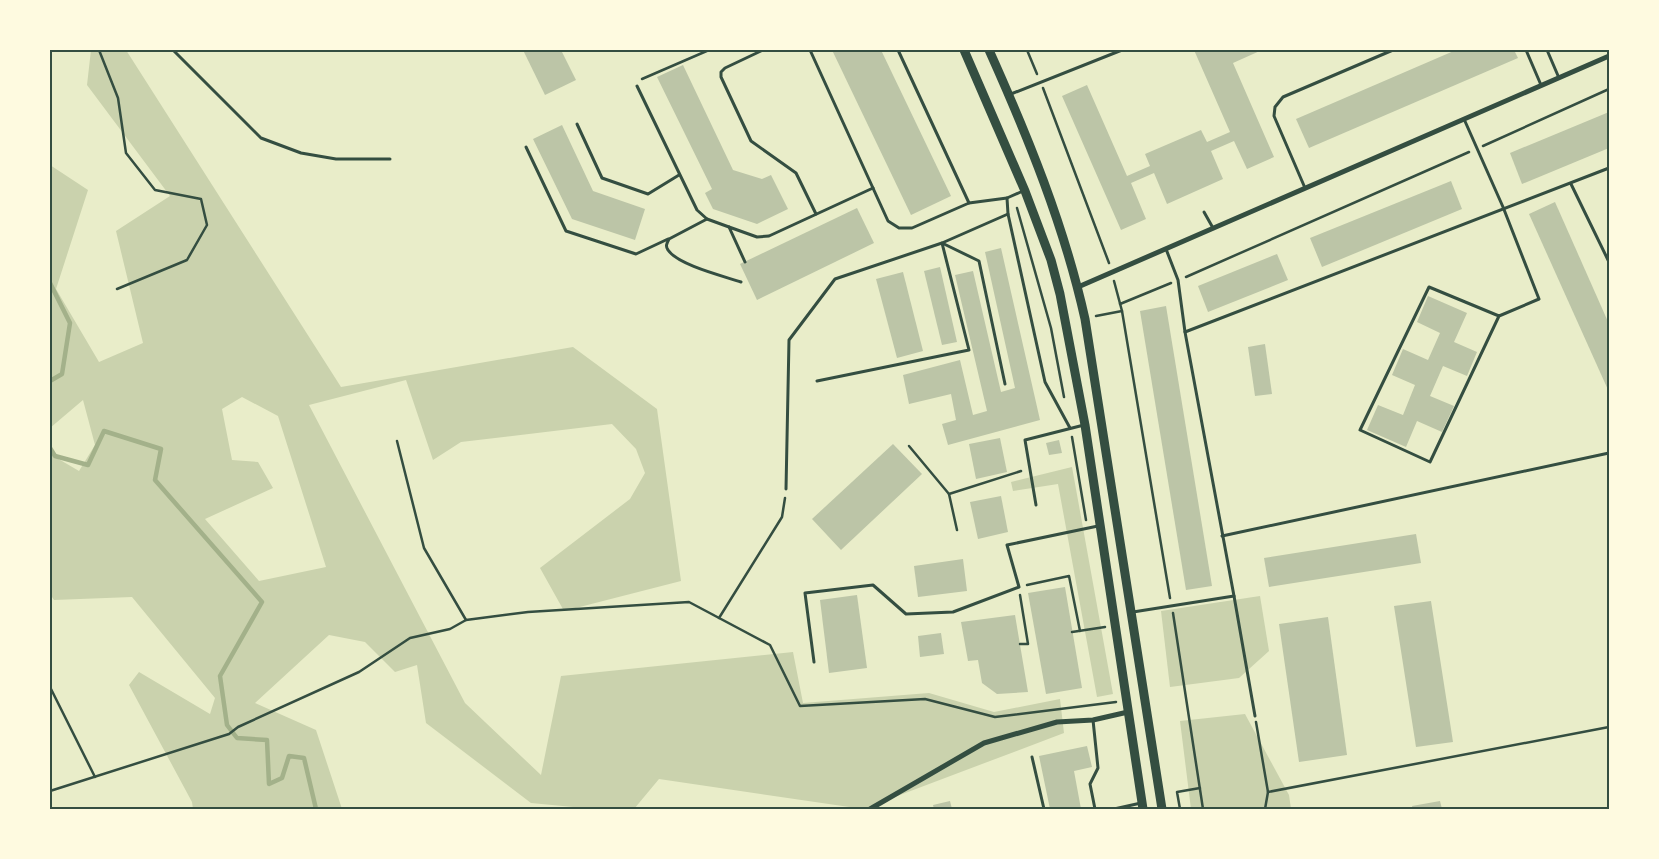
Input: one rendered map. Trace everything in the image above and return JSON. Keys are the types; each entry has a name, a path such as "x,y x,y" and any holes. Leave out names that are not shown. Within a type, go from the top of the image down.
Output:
{"main road":[{"path":"964,50 1025,191 1051,260 1060,294 1085,425 1142,806"},
{"path":"989,50 1045,181 1078,287 1088,339 1162,809"},
{"path":"1060,294 1078,287"}],"street":[{"path":"1078,287 1609,56"},
{"path":"870,809 984,743 1057,722 1093,720 1128,712"}],"lane":[{"path":"173,50 261,138 301,153 336,159 390,159"},
{"path":"764,50 725,68 721,72 721,77 751,141 796,173 816,214"},
{"path":"810,50 888,221 893,225 906,229 969,203 1007,198 1025,191"},
{"path":"898,50 969,203"},
{"path":"1009,95 1122,50"},
{"path":"1305,188 1274,116 1278,102 1283,97 1393,50"},
{"path":"1526,50 1541,86"},
{"path":"1547,50 1559,78"},
{"path":"637,86 698,213 707,219 765,237 873,188"},
{"path":"1464,119 1503,207 1539,299 1499,316 1430,462 1360,430 1429,287 1499,316"},
{"path":"577,124 602,178 648,194 680,175"},
{"path":"526,147 566,231 636,254 707,219"},
{"path":"1185,332 1503,207 1571,184 1609,168"},
{"path":"1571,184 1609,262"},
{"path":"1007,198 1008,214 1045,382 1070,428"},
{"path":"1204,212 1213,228"},
{"path":"786,489 789,340 835,279 942,243 1008,214"},
{"path":"730,227 745,262"},
{"path":"669,239 666,247 668,251 680,259 740,282"},
{"path":"817,381 969,350 942,243"},
{"path":"942,243 979,261 1005,384"},
{"path":"1166,249 1178,280 1185,332 1255,716"},
{"path":"1036,505 1025,440 1085,425"},
{"path":"1222,536 1609,453"},
{"path":"814,662 805,593 873,585 906,614 953,612 1019,587 1007,545 1099,526"},
{"path":"1130,613 1234,596"},
{"path":"1093,720 1098,768 1090,784 1095,809"},
{"path":"1032,757 1044,809"},
{"path":"1114,809 1142,806"}],"path":[{"path":"99,50 118,98 126,153 155,190 201,200 207,225 187,260 117,289"},
{"path":"637,86 639,80 709,50"},
{"path":"1028,50 1112,272 1120,304 1172,606 1203,809"},
{"path":"1120,304 1477,149 1609,89"},
{"path":"397,441 424,548 466,620"},
{"path":"909,446 949,494 957,530"},
{"path":"949,494 1030,468"},
{"path":"718,618 782,517 786,489"},
{"path":"1020,644 1028,644 1019,587 1068,576 1080,631"},
{"path":"50,791 229,734 238,727 359,672 410,638 450,629 466,620 498,616"},
{"path":"1072,632 1105,627"},
{"path":"50,687 94,777"},
{"path":"1255,716 1268,792 1265,809"},
{"path":"1268,792 1609,727"},
{"path":"1180,809 1177,792 1200,788"}],"green space":[{"path":"91,50 126,50 341,387 573,347 657,409 681,581 564,611 540,568 630,499 645,473 636,449 612,424 461,442 433,460 406,380 309,405 465,703 541,775 561,676 793,652 803,703 929,693 994,712 1060,699 1064,733 863,809 659,779 634,809 594,809 531,803 426,723 417,665 395,672 365,642 329,635 255,703 316,730 342,809 193,809 192,802 129,685 139,672 210,714 215,698 132,597 54,600 50,594 50,454 79,471 95,445 83,400 50,428 50,165 88,190 56,289 99,362 143,343 116,231 170,196 87,85","holes":["242,397 278,416 326,567 259,581 205,519 273,488 258,462 232,460 222,409"]},
{"path":"1072,467 1113,694 1097,697 1058,484 1013,491 1011,482"},
{"path":"1260,596 1269,651 1239,678 1170,687 1161,611"},
{"path":"1245,714 1289,795 1291,809 1191,809 1180,721"}],"building":[{"path":"523,50 561,50 576,80 545,95"},
{"path":"832,50 881,50 951,196 911,215"},
{"path":"1194,50 1262,50 1233,63 1274,157 1247,169 1234,141 1211,151 1223,179 1167,204 1154,173 1131,183 1146,219 1121,230 1062,96 1087,85 1127,176 1150,166 1145,154 1201,130 1207,142 1230,132"},
{"path":"1456,50 1514,50 1518,58 1309,148 1296,119"},
{"path":"683,65 733,170 762,179 771,175 788,209 757,224 713,209 705,193 712,189 657,77"},
{"path":"1609,112 1609,148 1522,184 1510,153"},
{"path":"562,125 593,191 645,209 635,240 572,219 533,139"},
{"path":"1451,181 1462,209 1322,267 1310,238"},
{"path":"1555,202 1609,324 1609,392 1529,214"},
{"path":"857,208 874,243 757,300 740,264"},
{"path":"1001,248 1040,420 948,445 942,424 956,420 951,394 909,404 903,375 960,360 973,415 987,411 955,275 973,271 1001,392 1015,388 985,252"},
{"path":"1277,254 1288,280 1208,312 1198,286"},
{"path":"940,267 957,342 942,345 924,271"},
{"path":"903,272 923,351 897,358 876,279"},
{"path":"1428,296 1467,313 1454,342 1477,352 1467,376 1443,366 1430,396 1454,406 1442,432 1417,421 1406,447 1367,430 1378,405 1403,415 1415,385 1392,375 1403,349 1428,360 1440,333 1417,322"},
{"path":"1166,306 1212,586 1186,590 1140,311"},
{"path":"1265,344 1272,394 1255,396 1248,347"},
{"path":"1000,438 1007,472 976,479 969,444"},
{"path":"1059,440 1062,453 1049,455 1046,443"},
{"path":"893,444 922,474 841,550 812,519"},
{"path":"1001,496 1008,532 978,539 970,502"},
{"path":"1416,534 1421,563 1269,587 1264,558"},
{"path":"963,559 967,591 918,597 914,566"},
{"path":"1065,587 1082,688 1046,694 1028,593"},
{"path":"857,595 867,668 829,673 820,600"},
{"path":"1431,601 1453,742 1416,747 1394,606"},
{"path":"1015,615 1028,692 997,694 982,683 978,660 968,661 961,622"},
{"path":"1328,617 1347,755 1299,762 1279,624"},
{"path":"941,633 944,654 920,657 918,636"},
{"path":"1087,746 1092,767 1074,771 1081,809 1050,809 1039,756"},
{"path":"950,801 952,809 934,809 933,805"},
{"path":"1440,801 1442,809 1413,809 1412,806"}],"waterway":[{"path":"50,283 70,323 62,374 50,381"},
{"path":"50,448 55,456 88,465 104,431 161,449 155,480 262,602 220,676 227,725 237,738 267,740 269,784 282,778 289,756 304,758 316,809"}]}
